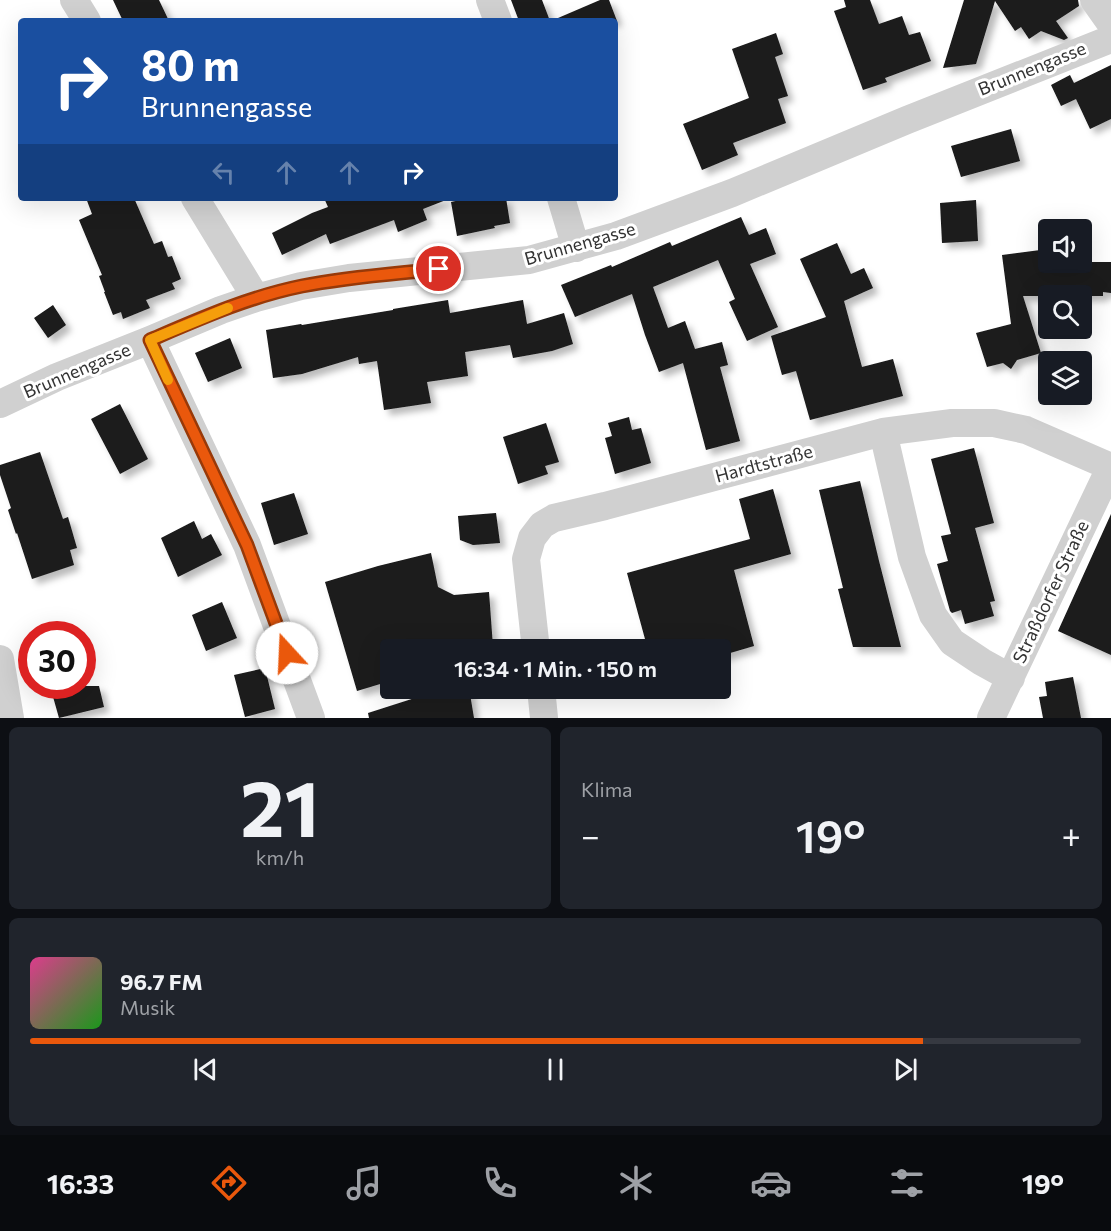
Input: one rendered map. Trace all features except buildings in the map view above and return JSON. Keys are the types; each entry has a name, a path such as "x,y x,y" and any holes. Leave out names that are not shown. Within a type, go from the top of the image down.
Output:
{"street":[{"path":"74,0 85,18"},
{"path":"490,0 497,18"},
{"path":"1094,0 1111,24"},
{"name":"Brunnengasse","path":"0,404 57,377 256,298 301,286 349,278 529,260 616,236 732,193 1111,39"},
{"path":"197,201 256,298"},
{"path":"562,201 576,248"},
{"path":"150,340 247,545 311,718"},
{"name":"Hardtstraße","path":"535,639 526,559 532,538 542,525 554,518 883,432 952,423 994,423 1026,430 1111,467"},
{"path":"883,432 912,557 933,615 952,642 1011,678"},
{"name":"Straßdorfer Straße","path":"991,718 1111,467"},
{"path":"0,659 10,718"},
{"path":"542,699 544,718"}],"slow traffic":[{"path":"168,380 150,340 228,308"}],"route":[{"path":"287,653 247,545 150,340 221,310 301,286 349,278 439,269"}]}
